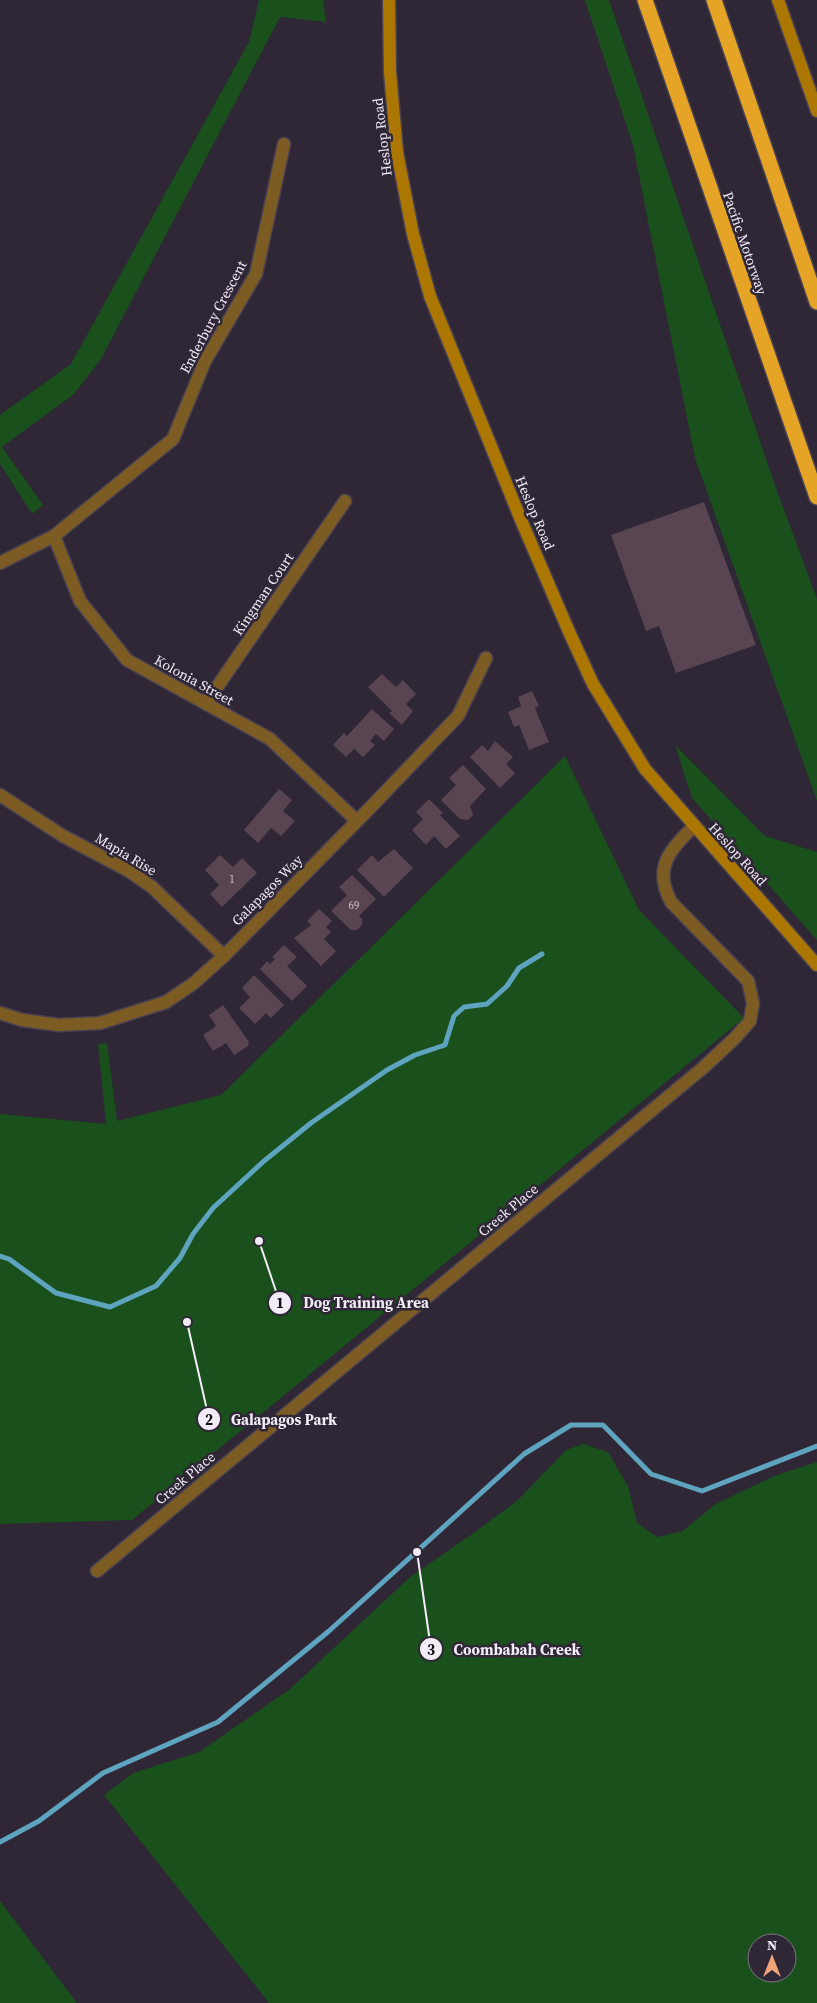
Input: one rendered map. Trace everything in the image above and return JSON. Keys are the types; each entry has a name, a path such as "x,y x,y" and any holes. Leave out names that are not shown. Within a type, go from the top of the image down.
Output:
{"highway":[{"name":"Pacific Motorway","path":"645,0 757,328 817,496"},
{"path":"714,0 817,302"}],"street":[{"name":"Heslop Road","path":"388,0 390,72 397,152 412,234 430,296 521,520 593,684 645,769 817,965"},
{"path":"778,0 817,111"},
{"name":"Enderbury Crescent","path":"0,563 54,536 173,439 205,360 256,274 284,144"},
{"name":"Kingman Court","path":"206,703 345,501"},
{"name":"Kolonia Street","path":"54,536 80,601 127,660 270,739 357,821"},
{"name":"Galapagos Way","path":"0,1013 22,1020 59,1025 100,1023 166,1002 194,983 224,956 458,716 471,693 486,658"},
{"name":"Mapia Rise","path":"0,795 63,836 129,871 152,887 224,956"},
{"name":"Creek Place","path":"97,1571 704,1068 750,1021 753,1003 748,981 671,902 664,890 662,875 665,861 672,849 694,826"}],"green space":[{"path":"259,0 323,0 326,22 280,17 101,359 74,394 2,447 43,505 32,514 0,464 0,415 71,364 249,42"},
{"path":"585,0 609,0 776,488 817,599 817,801 695,458 633,145"},
{"path":"675,745 765,836 817,852 817,940 692,798"},
{"path":"565,756 639,910 744,1018 132,1520 0,1524 0,1114 106,1124 98,1044 107,1043 117,1121 221,1095"},
{"path":"583,1444 608,1452 628,1486 637,1523 657,1537 683,1531 714,1505 774,1476 817,1462 817,2003 269,2003 104,1795 133,1773 199,1752 290,1689 410,1577 518,1500 566,1450"},
{"path":"0,1901 77,2003 0,2003"}],"building":[{"path":"704,502 756,645 676,673 659,626 646,631 611,535"},
{"path":"382,674 396,687 403,680 416,694 406,704 413,711 402,725 389,713 392,711 368,687"},
{"path":"532,691 539,706 535,708 549,742 529,750 519,725 514,727 508,712 521,706 518,697"},
{"path":"372,709 394,729 384,741 376,734 370,741 375,745 363,757 354,749 346,757 333,745 344,733 347,736"},
{"path":"495,741 513,757 506,764 515,773 500,788 470,757 482,745 488,751"},
{"path":"463,765 486,789 470,806 473,815 468,820 460,819 441,800 456,785 449,778"},
{"path":"279,789 292,800 283,811 295,821 281,836 271,828 258,843 244,830"},
{"path":"429,799 443,813 440,815 460,836 446,849 434,836 426,845 412,830 423,819 416,812"},
{"path":"394,849 413,868 384,897 357,870 372,855 378,862"},
{"path":"220,855 233,867 242,858 257,873 222,907 210,894 219,885 205,870"},
{"path":"352,875 376,899 359,916 362,919 362,925 357,930 351,930 331,911 347,895 339,887"},
{"path":"319,909 332,921 326,927 331,932 324,939 336,951 321,966 294,938 311,925 307,921"},
{"path":"284,945 297,957 287,966 307,986 292,1001 260,969 267,961 270,964 275,959 272,957"},
{"path":"254,975 284,1005 271,1018 266,1013 255,1024 239,1008 250,997 242,988"},
{"path":"223,1005 249,1042 248,1046 234,1055 226,1043 213,1051 203,1035 216,1026 209,1015"}],"waterway":[{"path":"0,1256 9,1259 56,1293 110,1307 156,1286 180,1258 193,1234 213,1208 264,1161 311,1123 387,1070 415,1055 445,1045 454,1016 464,1007 487,1004 507,986 519,968 542,954"},
{"path":"0,1842 39,1821 103,1773 218,1722 329,1631 524,1454 571,1425 603,1425 651,1474 702,1491 817,1446"}],"place":[{"name":"Dog Training Area","path":"259,1241"},
{"name":"Galapagos Park","path":"187,1322"},
{"name":"Coombabah Creek","path":"417,1552"}]}
